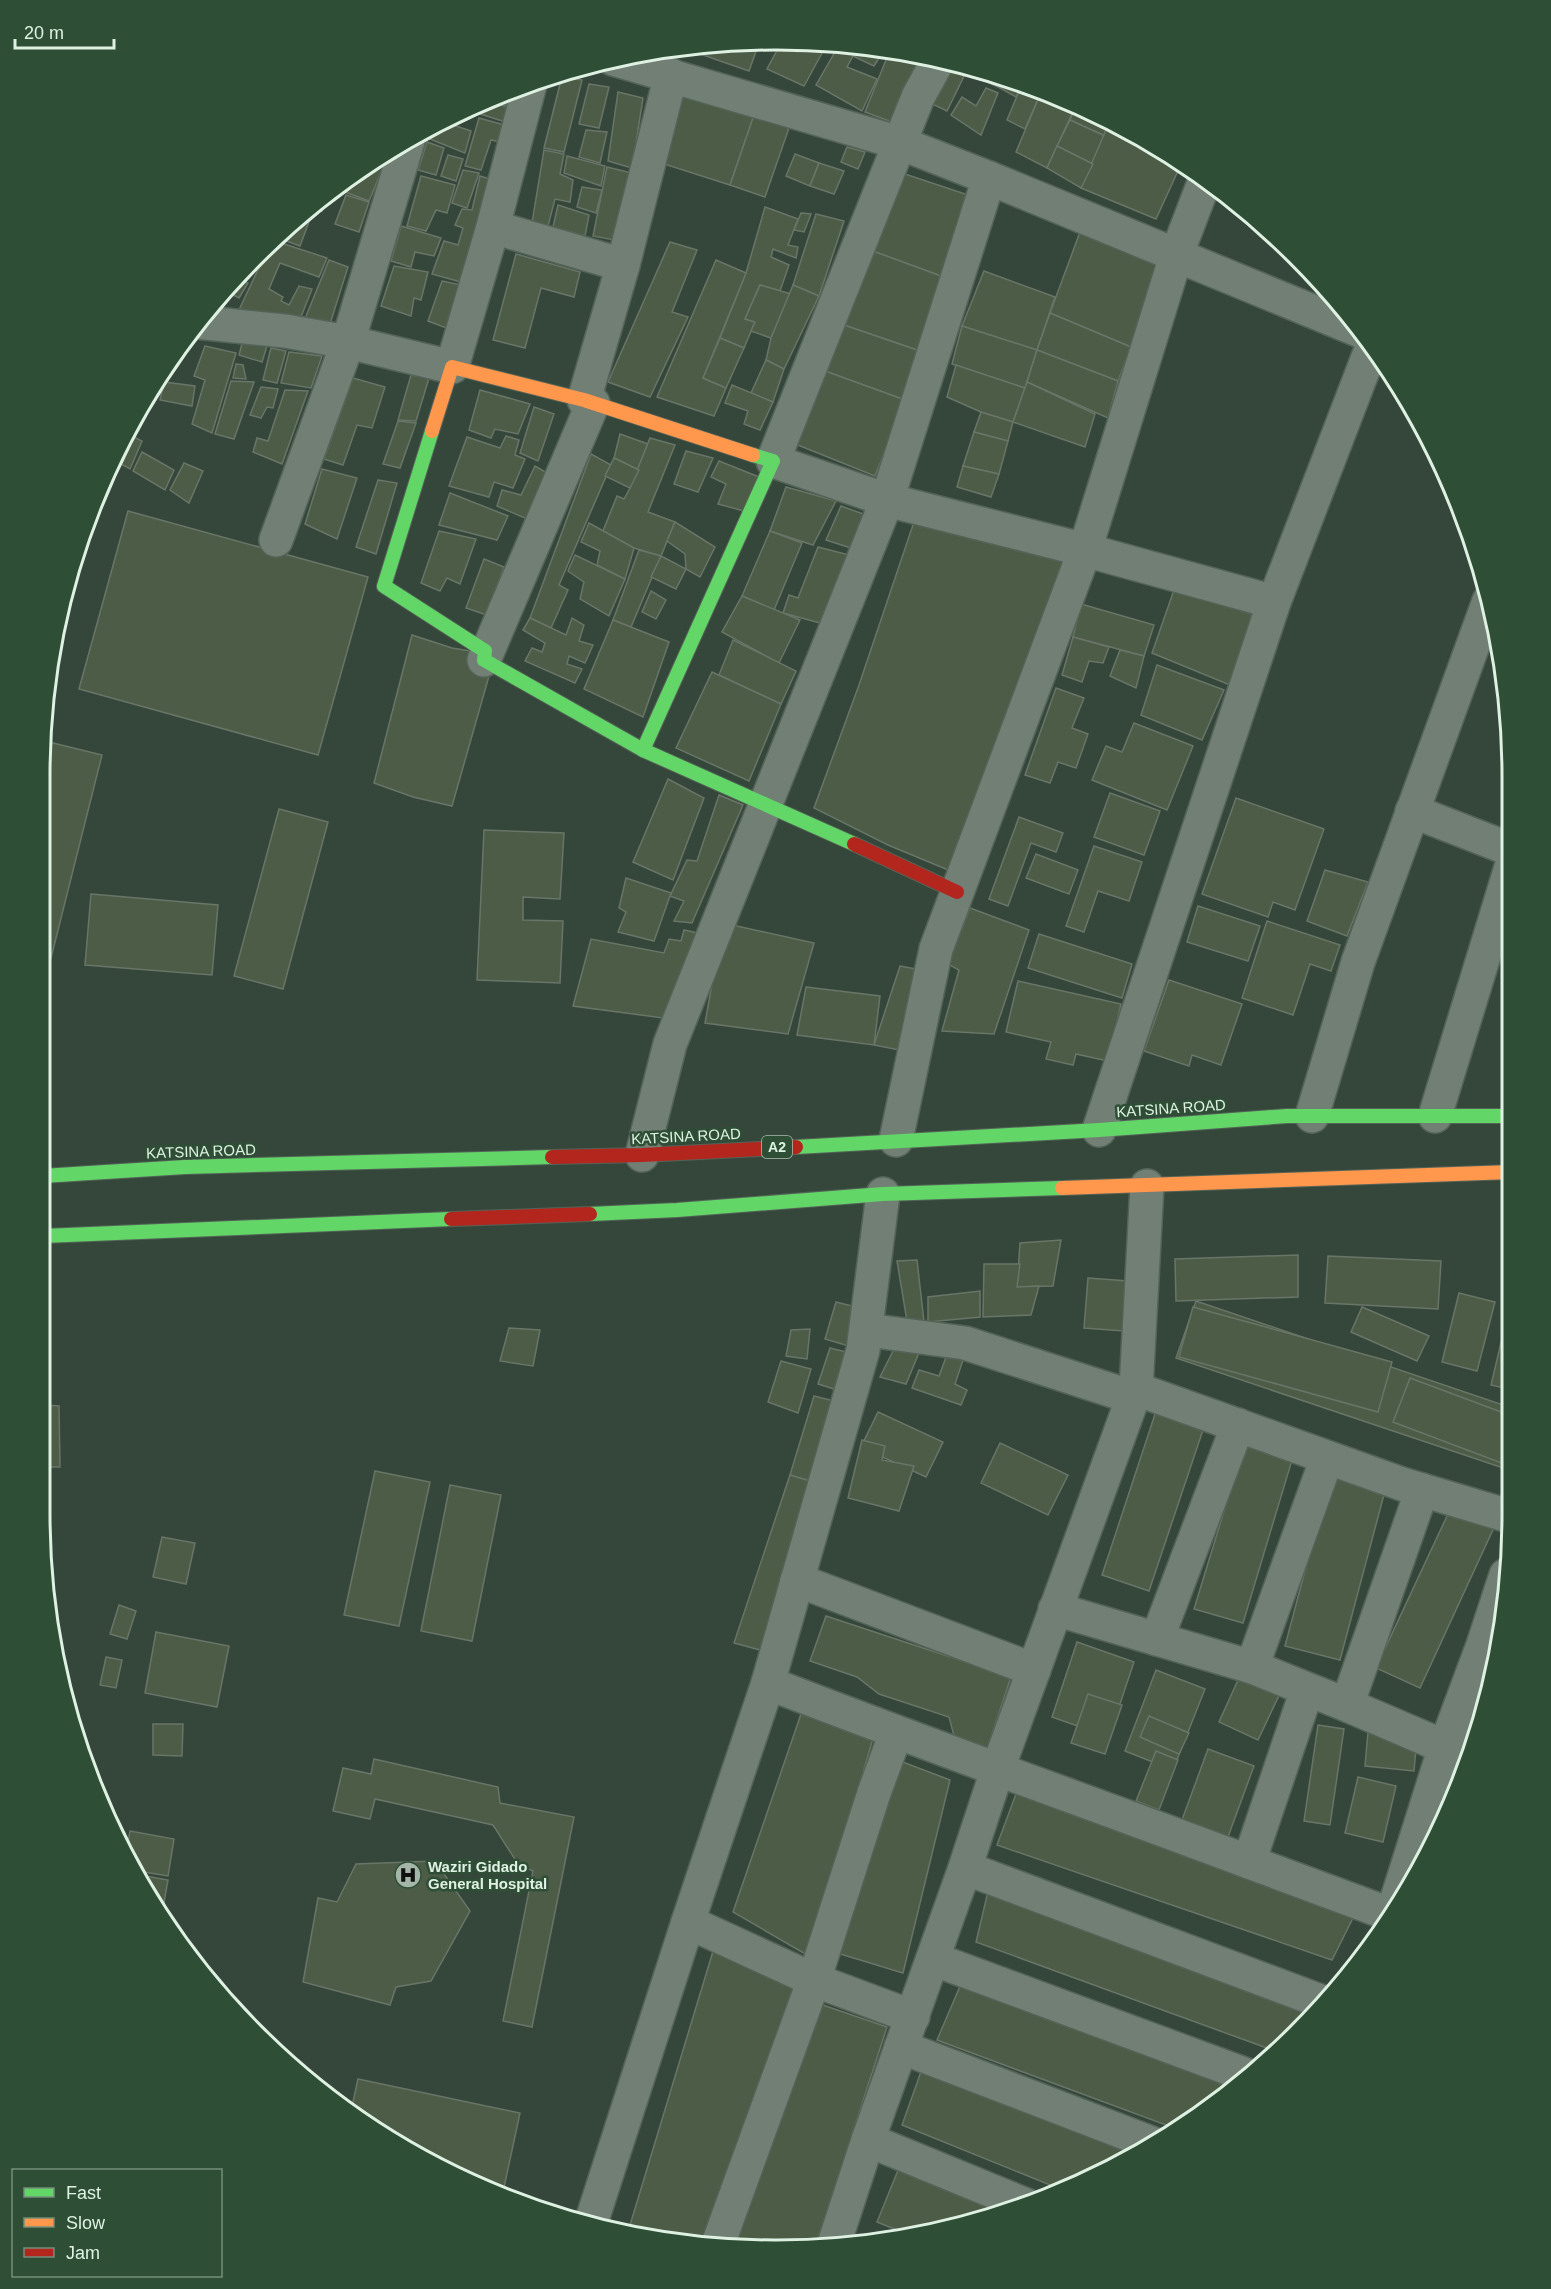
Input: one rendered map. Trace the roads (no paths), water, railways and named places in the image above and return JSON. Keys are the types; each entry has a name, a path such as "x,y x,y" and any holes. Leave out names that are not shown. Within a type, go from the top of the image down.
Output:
{"main road":[{"path":"643,750 773,460 588,402 452,367 384,586 484,651 484,660 643,750 765,803 957,892"},
{"name":"KATSINA ROAD","path":"50,1175 185,1167 642,1155 1312,1116 1502,1116"},
{"path":"50,1236 677,1210 883,1194 1502,1172"}],"street":[{"path":"631,64 900,143 1343,324"},
{"path":"935,67 918,98 773,460 887,501 1085,550 1274,602"},
{"path":"484,660 588,402 671,75"},
{"path":"209,322 285,331 348,342 452,367 493,227 528,94"},
{"path":"276,540 348,342 405,152"},
{"path":"642,1155 670,1044 887,501 989,178"},
{"path":"896,1140 936,949 1085,550 1176,255 1202,189"},
{"path":"493,227 623,265"},
{"path":"1099,1130 1274,602 1368,357"},
{"path":"1312,1116 1358,962 1484,616"},
{"path":"1412,811 1502,846"},
{"path":"1435,1116 1502,897"},
{"path":"836,2237 998,1768 1134,1393 1147,1186"},
{"path":"593,2216 768,1683 863,1350 883,1194"},
{"path":"867,1330 965,1343 1238,1425 1327,1458 1502,1514"},
{"path":"1157,1639 1238,1425"},
{"path":"1252,1667 1327,1458"},
{"path":"1347,1705 1422,1490"},
{"path":"797,1580 1034,1670"},
{"path":"1055,1610 1252,1667 1445,1747"},
{"path":"1406,1872 1445,1747 1490,1643"},
{"path":"768,1683 896,1733 998,1768 1249,1862 1388,1903"},
{"path":"1249,1862 1307,1690"},
{"path":"721,2237 814,1980 874,1793 896,1733"},
{"path":"965,1868 1315,1999"},
{"path":"688,1922 814,1980 913,2017"},
{"path":"933,1959 1238,2072"},
{"path":"901,2048 1142,2139"},
{"path":"868,2140 1013,2200"}],"place":[{"name":"Waziri Gidado General Hospital","path":"408,1875"}]}
